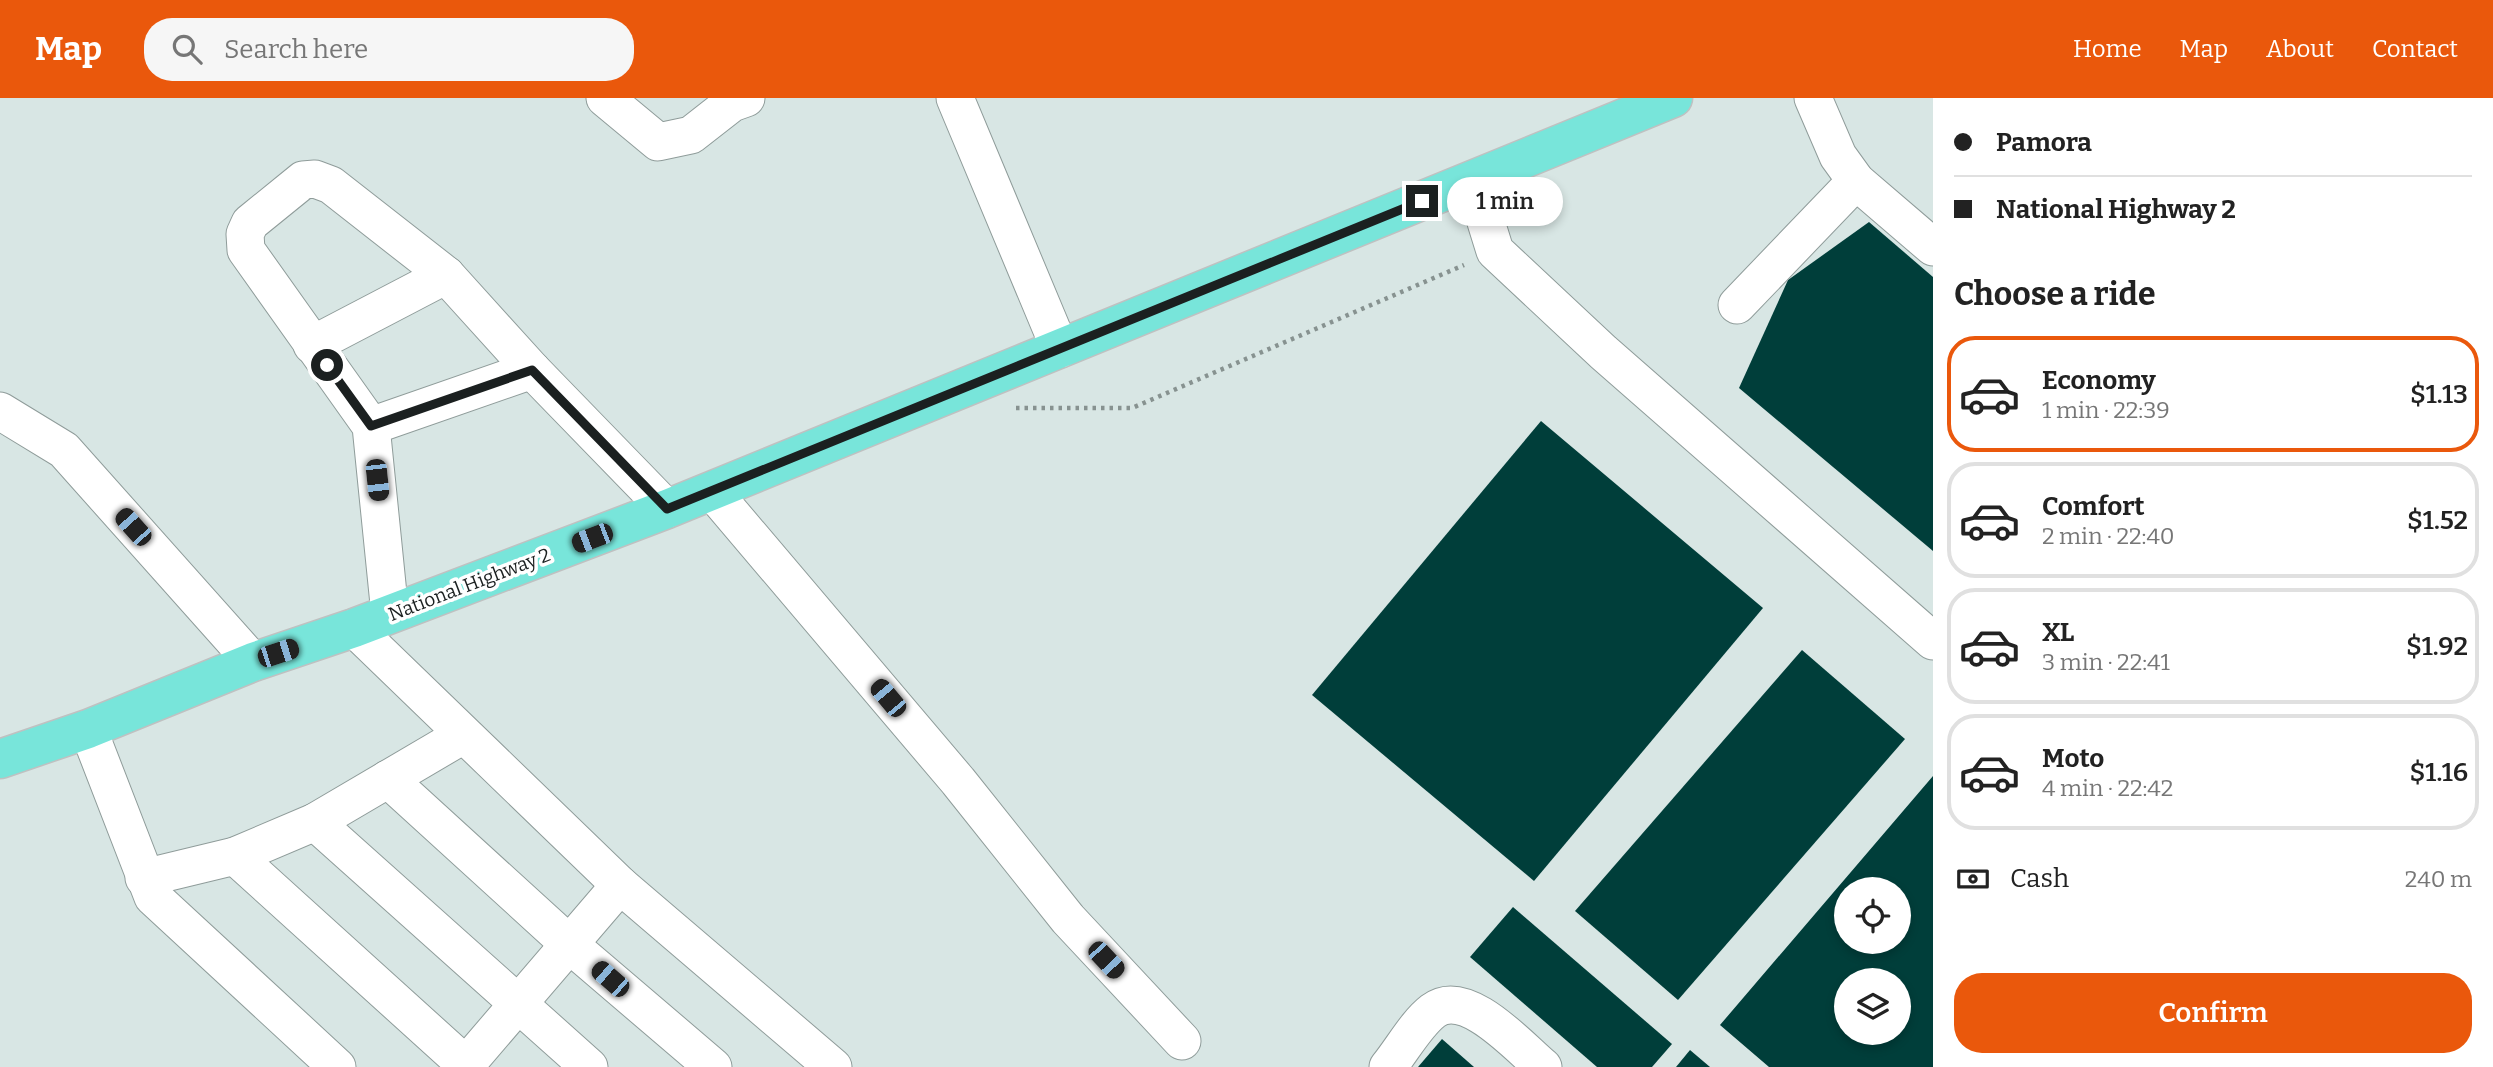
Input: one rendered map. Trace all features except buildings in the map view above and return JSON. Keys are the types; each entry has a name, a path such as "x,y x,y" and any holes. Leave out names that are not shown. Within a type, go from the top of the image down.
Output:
{"highway":[{"name":"National Highway 2","path":"0,760 88,729 253,662 354,628 667,509 1673,98"}],"street":[{"path":"606,98 658,142 691,135 732,103 746,98"},
{"path":"955,98 1060,349"},
{"path":"1813,98 1838,156 1856,181 1933,247"},
{"path":"390,614 371,426 246,250 245,234 250,223 303,180 315,178 331,185 446,275 532,370 667,509"},
{"path":"1474,180 1495,251 1613,361 1933,641"},
{"path":"1737,305 1856,181"},
{"path":"312,345 446,275"},
{"path":"371,426 532,370"},
{"path":"0,411 64,450 253,662"},
{"path":"712,491 958,781 1068,919 1182,1041"},
{"path":"354,628 620,885 817,1062"},
{"path":"88,729 153,897 337,1067"},
{"path":"144,878 235,856 315,822 463,735"},
{"path":"388,779 569,944 713,1067"},
{"path":"315,822 589,1067"},
{"path":"235,856 466,1066 620,885"},
{"path":"1388,1067 1434,1010 1456,1004 1483,1016 1543,1067"}],"path":[{"path":"1012,408 1132,408 1495,251"}],"route":[{"path":"327,365 371,426 532,370 667,509 1422,201"}]}
